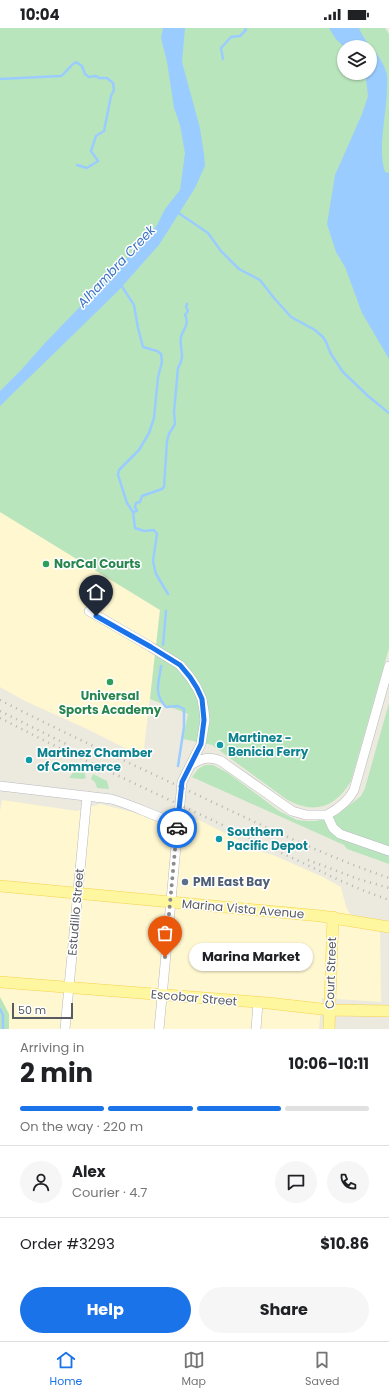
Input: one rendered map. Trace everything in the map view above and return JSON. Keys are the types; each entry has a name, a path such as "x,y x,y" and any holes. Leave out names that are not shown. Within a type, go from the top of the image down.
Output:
{"main road":[{"name":"Marina Vista Avenue","path":"0,886 333,917 389,927"},
{"name":"Court Street","path":"329,1029 333,917"},
{"name":"Escobar Street","path":"0,982 330,1010 389,1011"}],"street":[{"path":"89,611 180,665 190,677 202,699 204,720 201,744 182,782 159,1029"},
{"path":"192,764 203,758 214,758 228,766 292,811 306,815 326,815 334,812 347,801 354,790 389,666"},
{"path":"0,786 111,799 127,803 167,821 177,823"},
{"name":"Estudillo Street","path":"65,1029 87,796"},
{"path":"326,815 333,828 340,834 389,851"},
{"path":"256,1029 258,1003"}],"shaded area":[{"path":"0,512 160,610 143,757 85,728 25,701 0,687"},
{"path":"2,800 77,811 100,804 136,813 183,832 197,819 262,852 273,855 323,877 341,887 346,907 355,922 380,928 381,1002 322,998 319,1029 9,1029 9,1014 0,997 0,811"}],"green space":[{"path":"0,28 385,28 389,34 389,648 351,781 338,797 331,803 323,806 306,807 296,804 286,799 212,745 183,739 188,714 150,699 160,610 0,512"},
{"path":"389,703 389,864 347,849 344,845 192,777 198,769 205,765 213,765 228,773 279,811 297,820 316,821 337,815 361,796 365,788"},
{"path":"80,768 84,770 86,778 69,778 74,771"},
{"path":"93,774 107,781 109,789 97,788 95,782 91,779"},
{"path":"0,997 9,1014 9,1029 0,1029"}],"water":[{"path":"163,28 185,28 182,62 200,128 205,166 195,188 159,245 118,291 0,406 0,391 147,237 157,225 165,209 180,190 185,153 180,125 174,108 167,62 161,38"},
{"path":"329,28 359,28 365,40 337,40"},
{"path":"377,55 384,66 387,75 387,97 382,152 385,172 389,173 389,359 362,313 345,267 336,252 327,224 335,175 362,114 368,96 366,80 377,80"}],"waterway":[{"path":"223,59 221,48 231,37 240,36 246,30 245,28"},
{"path":"0,79 61,76 76,62 82,66 85,74 89,77 96,76 99,78 107,78 113,83 114,90 111,96 104,131 96,136 91,151 98,161 87,168 77,165"},
{"path":"177,210 180,214 208,233 221,251 239,269 260,280 291,317 315,330 323,337 331,354 343,372 368,396 389,413"},
{"path":"121,285 134,305 143,347 157,351 161,354 162,362 158,377 154,418 149,433 139,450 119,470 118,475 127,503 133,512 135,528 144,531 154,530 157,534 153,561 156,574 168,594"},
{"path":"133,512 137,511 135,507 136,503 140,502 142,496 164,487 167,441 175,424 174,412 178,368 182,360 181,337 187,321 185,315 188,311 186,307 187,304"},
{"path":"163,645 166,611"},
{"path":"161,666 158,683 159,697 166,707 178,706 184,709 184,727 178,766"},
{"name":"Alhambra Creek","path":"0,1009 3,1015 3,1029"}],"railway":[{"path":"0,700 47,724 263,826 338,859 389,878"},
{"path":"0,711 70,746"},
{"path":"0,718 51,744 339,880 389,900"},
{"path":"308,860 358,879 389,888"}],"way so far":[{"path":"165,957 177,828"}],"place":[{"name":"NorCal Courts","path":"46,564"},
{"name":"Universal Sports Academy","path":"110,682"},
{"name":"Martinez - Benicia Ferry","path":"220,745"},
{"name":"Martinez Chamber of Commerce","path":"29,760"},
{"name":"Southern Pacific Depot","path":"219,839"},
{"name":"PMI East Bay","path":"185,882"},
{"name":"Marina Market","path":"165,957"}],"route":[{"path":"96,616 180,665 190,677 202,699 204,711 203,735 198,752 182,782 177,828"}]}
